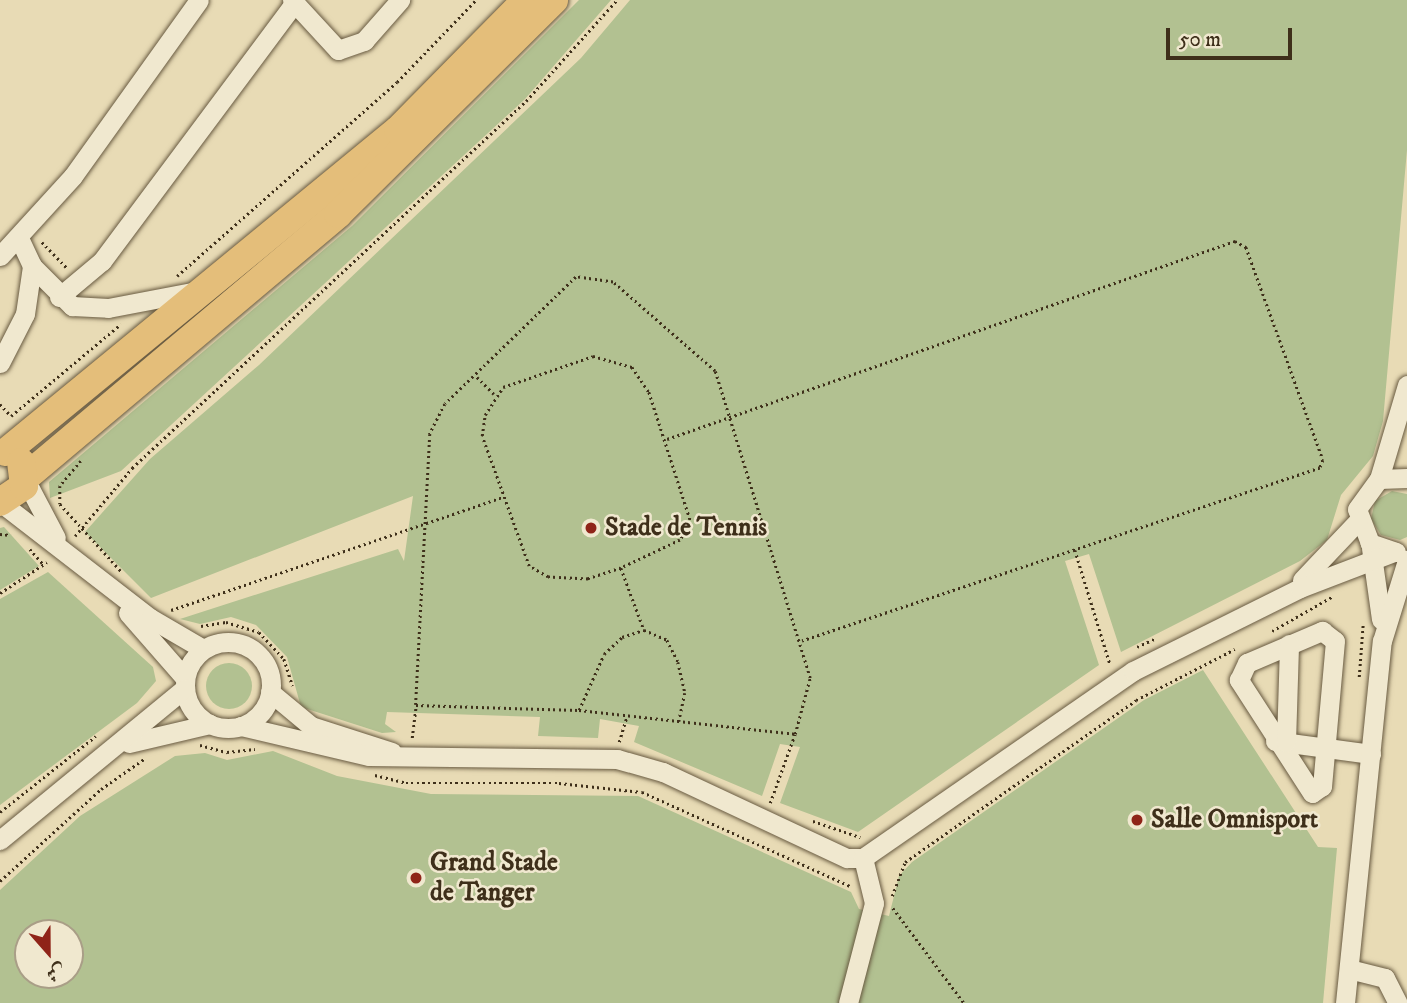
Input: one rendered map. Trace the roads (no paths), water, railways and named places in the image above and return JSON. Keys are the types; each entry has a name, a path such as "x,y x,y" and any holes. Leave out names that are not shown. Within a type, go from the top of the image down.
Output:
{"highway":[{"path":"26,479 22,464 2,451 209,289 398,130 526,0"},
{"path":"0,502 15,498 26,479 338,214 554,0"}],"street":[{"path":"0,256 24,234 146,81 199,0"},
{"path":"59,297 81,283 293,1 338,50 364,41 400,0"},
{"path":"24,234 33,266 59,297 91,310 209,289"},
{"path":"1,360 25,314 33,266"},
{"path":"1382,641 1372,551 1358,522 1361,497 1379,479 1407,384"},
{"path":"1379,479 1407,478"},
{"path":"26,479 63,547"},
{"path":"0,502 63,547 106,585 204,649"},
{"path":"1276,600 1320,564 1358,522"},
{"path":"270,692 312,726 398,747 629,762 847,858 863,858 1122,678 1372,551 1403,554 1382,641 1345,1003"},
{"path":"106,585 185,683 190,705 210,724"},
{"path":"1322,631 1334,638 1322,786 1312,793 1239,680 1247,663 1289,645 1322,631"},
{"path":"0,840 115,748 185,683 204,649 224,642 255,652 268,670 270,692 257,716 241,726"},
{"path":"1281,742 1289,645"},
{"path":"115,748 210,724 241,726 355,755 398,747"},
{"path":"1281,742 1371,754"},
{"path":"848,1003 874,903 863,858"},
{"path":"1349,969 1385,978 1398,1003"}],"place":[{"name":"Stade de Tennis","path":"591,528"},
{"name":"Salle Omnisport","path":"1137,820"},
{"name":"Grand Stade de Tanger","path":"416,878"}]}
